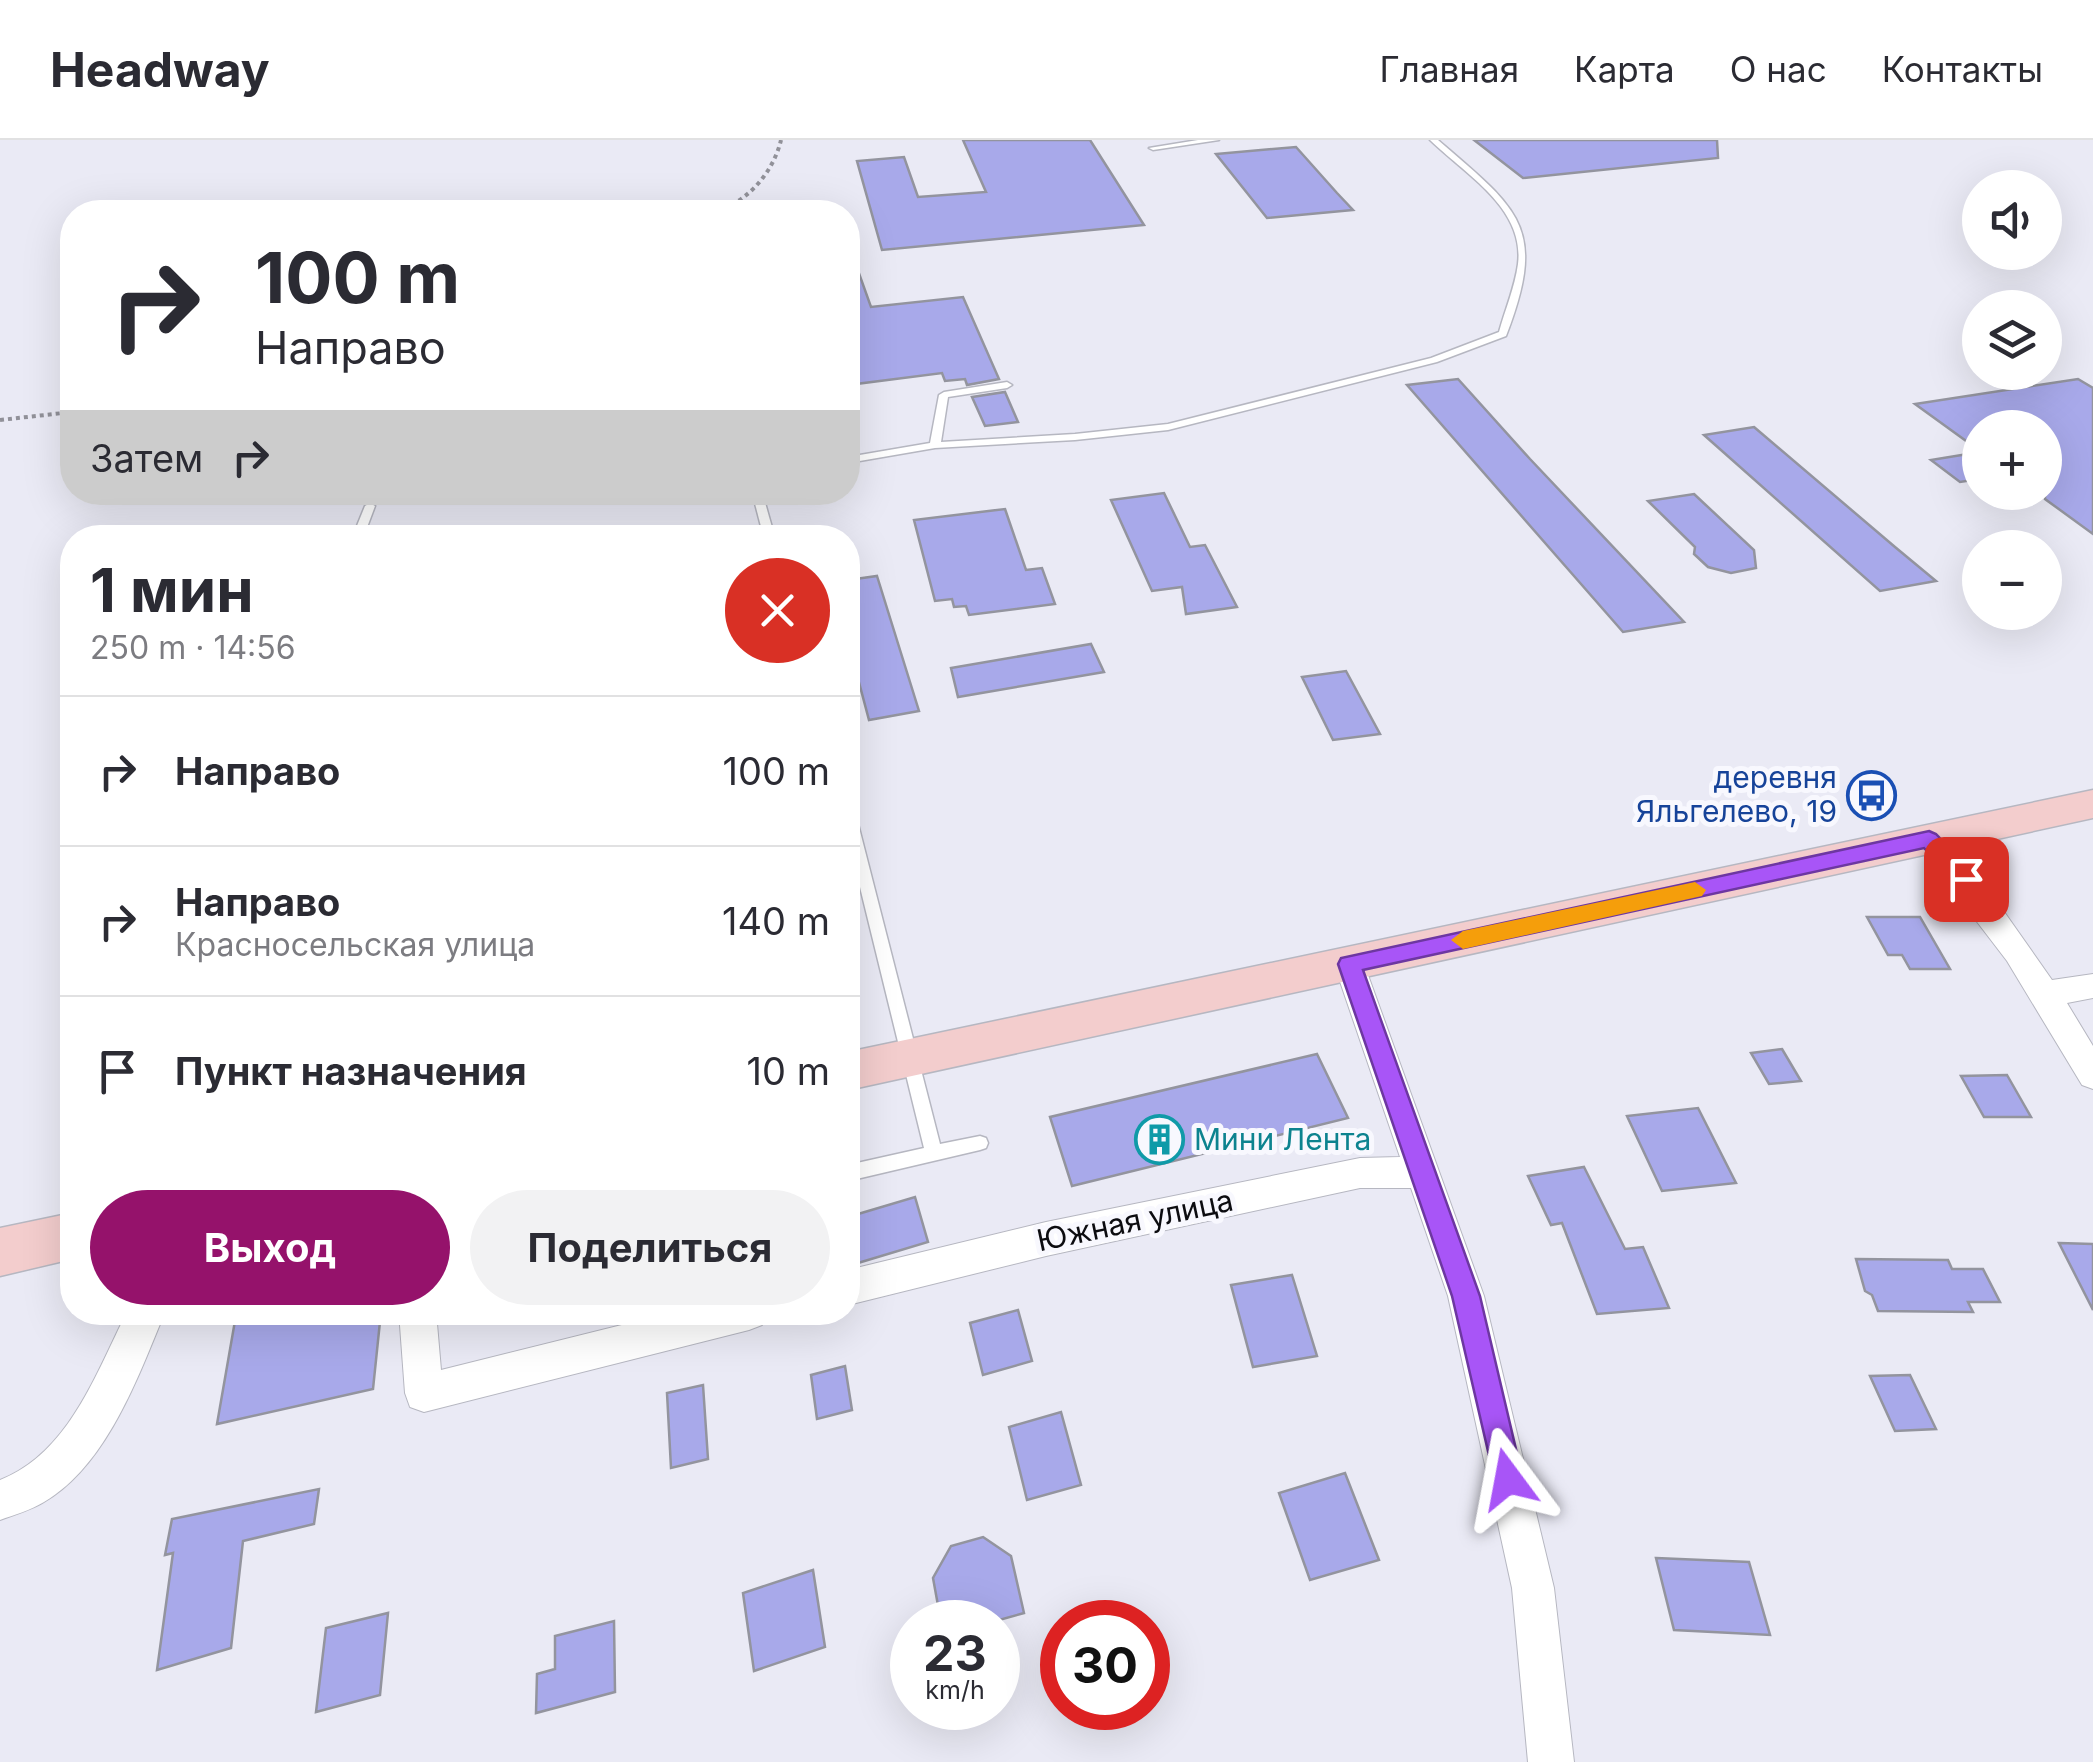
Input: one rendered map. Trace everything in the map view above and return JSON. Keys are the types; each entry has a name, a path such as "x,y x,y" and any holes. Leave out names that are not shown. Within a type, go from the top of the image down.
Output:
{"main road":[{"path":"860,1068 2093,804"},
{"path":"0,1252 60,1239"}],"street":[{"path":"1929,839 1966,879 2046,994 2093,1075"},
{"path":"1349,964 1466,1296 1532,1588 1552,1762"},
{"path":"2046,994 2093,986"},
{"name":"Южная улица","path":"860,1285 1046,1239 1360,1173 1425,1172"},
{"path":"0,1500 23,1494 72,1454 140,1325"},
{"path":"418,1325 424,1393 697,1325"}],"lane":[{"path":"1153,148 1215,140"},
{"path":"860,458 935,445 1075,437 1168,426 1434,360 1503,334 1523,258 1518,229 1492,192 1434,140"},
{"path":"935,445 944,396 1007,385"},
{"path":"362,525 370,506"},
{"path":"860,860 934,1153"},
{"path":"860,1170 980,1143"}],"path":[{"path":"740,200 776,164 781,140"},
{"path":"0,420 60,413"}],"building":[{"path":"963,140 1090,140 1144,225 882,250 857,161 904,157 918,197 986,192"},
{"path":"1474,140 1717,140 1718,158 1523,178"},
{"path":"1296,147 1353,210 1267,218 1216,154"},
{"path":"860,276 871,307 963,297 999,379 967,385 965,379 945,381 942,373 860,383"},
{"path":"1458,379 1684,622 1623,632 1407,385"},
{"path":"2078,379 2093,388 2093,534 2060,510 2062,410 1962,410 1962,438 1915,404 2006,390 2062,390 2062,381"},
{"path":"1005,392 1018,422 985,426 972,397"},
{"path":"1754,427 1936,581 1880,591 1704,435"},
{"path":"1962,455 1962,482 1960,482 1931,460"},
{"path":"1164,493 1190,547 1205,545 1237,607 1186,614 1182,587 1152,591 1111,500"},
{"path":"1694,494 1754,550 1756,568 1731,573 1708,567 1694,554 1695,547 1648,501"},
{"path":"1005,509 1026,570 1042,568 1055,604 969,615 966,606 954,607 952,599 935,601 914,520"},
{"path":"877,576 919,711 869,720 860,686 860,578"},
{"path":"1091,644 1104,672 958,697 951,668"},
{"path":"1346,671 1380,734 1333,740 1302,677"},
{"path":"1867,917 1920,917 1950,969 1910,969 1902,955 1888,955"},
{"path":"1782,1049 1801,1081 1769,1084 1751,1053"},
{"name":"Мини Лента","path":"1317,1054 1348,1118 1072,1186 1050,1117"},
{"path":"2007,1075 2031,1117 1984,1117 1961,1076"},
{"path":"1698,1108 1736,1183 1662,1191 1627,1116"},
{"path":"1584,1167 1625,1249 1643,1247 1669,1308 1597,1314 1562,1223 1551,1225 1528,1176"},
{"path":"915,1197 928,1242 860,1262 860,1213"},
{"path":"2059,1243 2093,1244 2093,1310"},
{"path":"1856,1259 1948,1260 1952,1269 1983,1269 2000,1302 1968,1302 1973,1312 1878,1311 1872,1295 1865,1291"},
{"path":"1292,1275 1317,1356 1253,1367 1231,1285"},
{"path":"1018,1310 1032,1361 983,1375 970,1323"},
{"path":"234,1325 380,1325 373,1389 217,1424"},
{"path":"845,1366 852,1410 817,1419 811,1375"},
{"path":"1910,1375 1936,1429 1895,1431 1870,1376"},
{"path":"703,1385 708,1459 671,1468 667,1393"},
{"path":"1061,1412 1081,1485 1027,1500 1009,1427"},
{"path":"1345,1473 1379,1560 1310,1580 1279,1493"},
{"path":"319,1489 314,1524 243,1541 231,1648 157,1670 173,1553 165,1555 172,1519"},
{"path":"983,1537 1011,1556 1024,1613 1020,1614 1020,1600 937,1600 933,1578 951,1546"},
{"path":"1656,1558 1749,1562 1770,1635 1674,1630"},
{"path":"813,1570 825,1647 754,1671 743,1593"},
{"path":"388,1613 380,1695 316,1712 326,1628"},
{"path":"614,1621 615,1692 536,1713 537,1674 555,1669 555,1636"}],"slow traffic":[{"path":"1463,940 1695,890"}],"place":[{"name":"деревня Яльгелево, 19","path":"1872,795"},
{"name":"Мини Лента","path":"1159,1140"}],"route":[{"path":"1508,1479 1466,1296 1349,964 1929,839 1966,879"}]}
